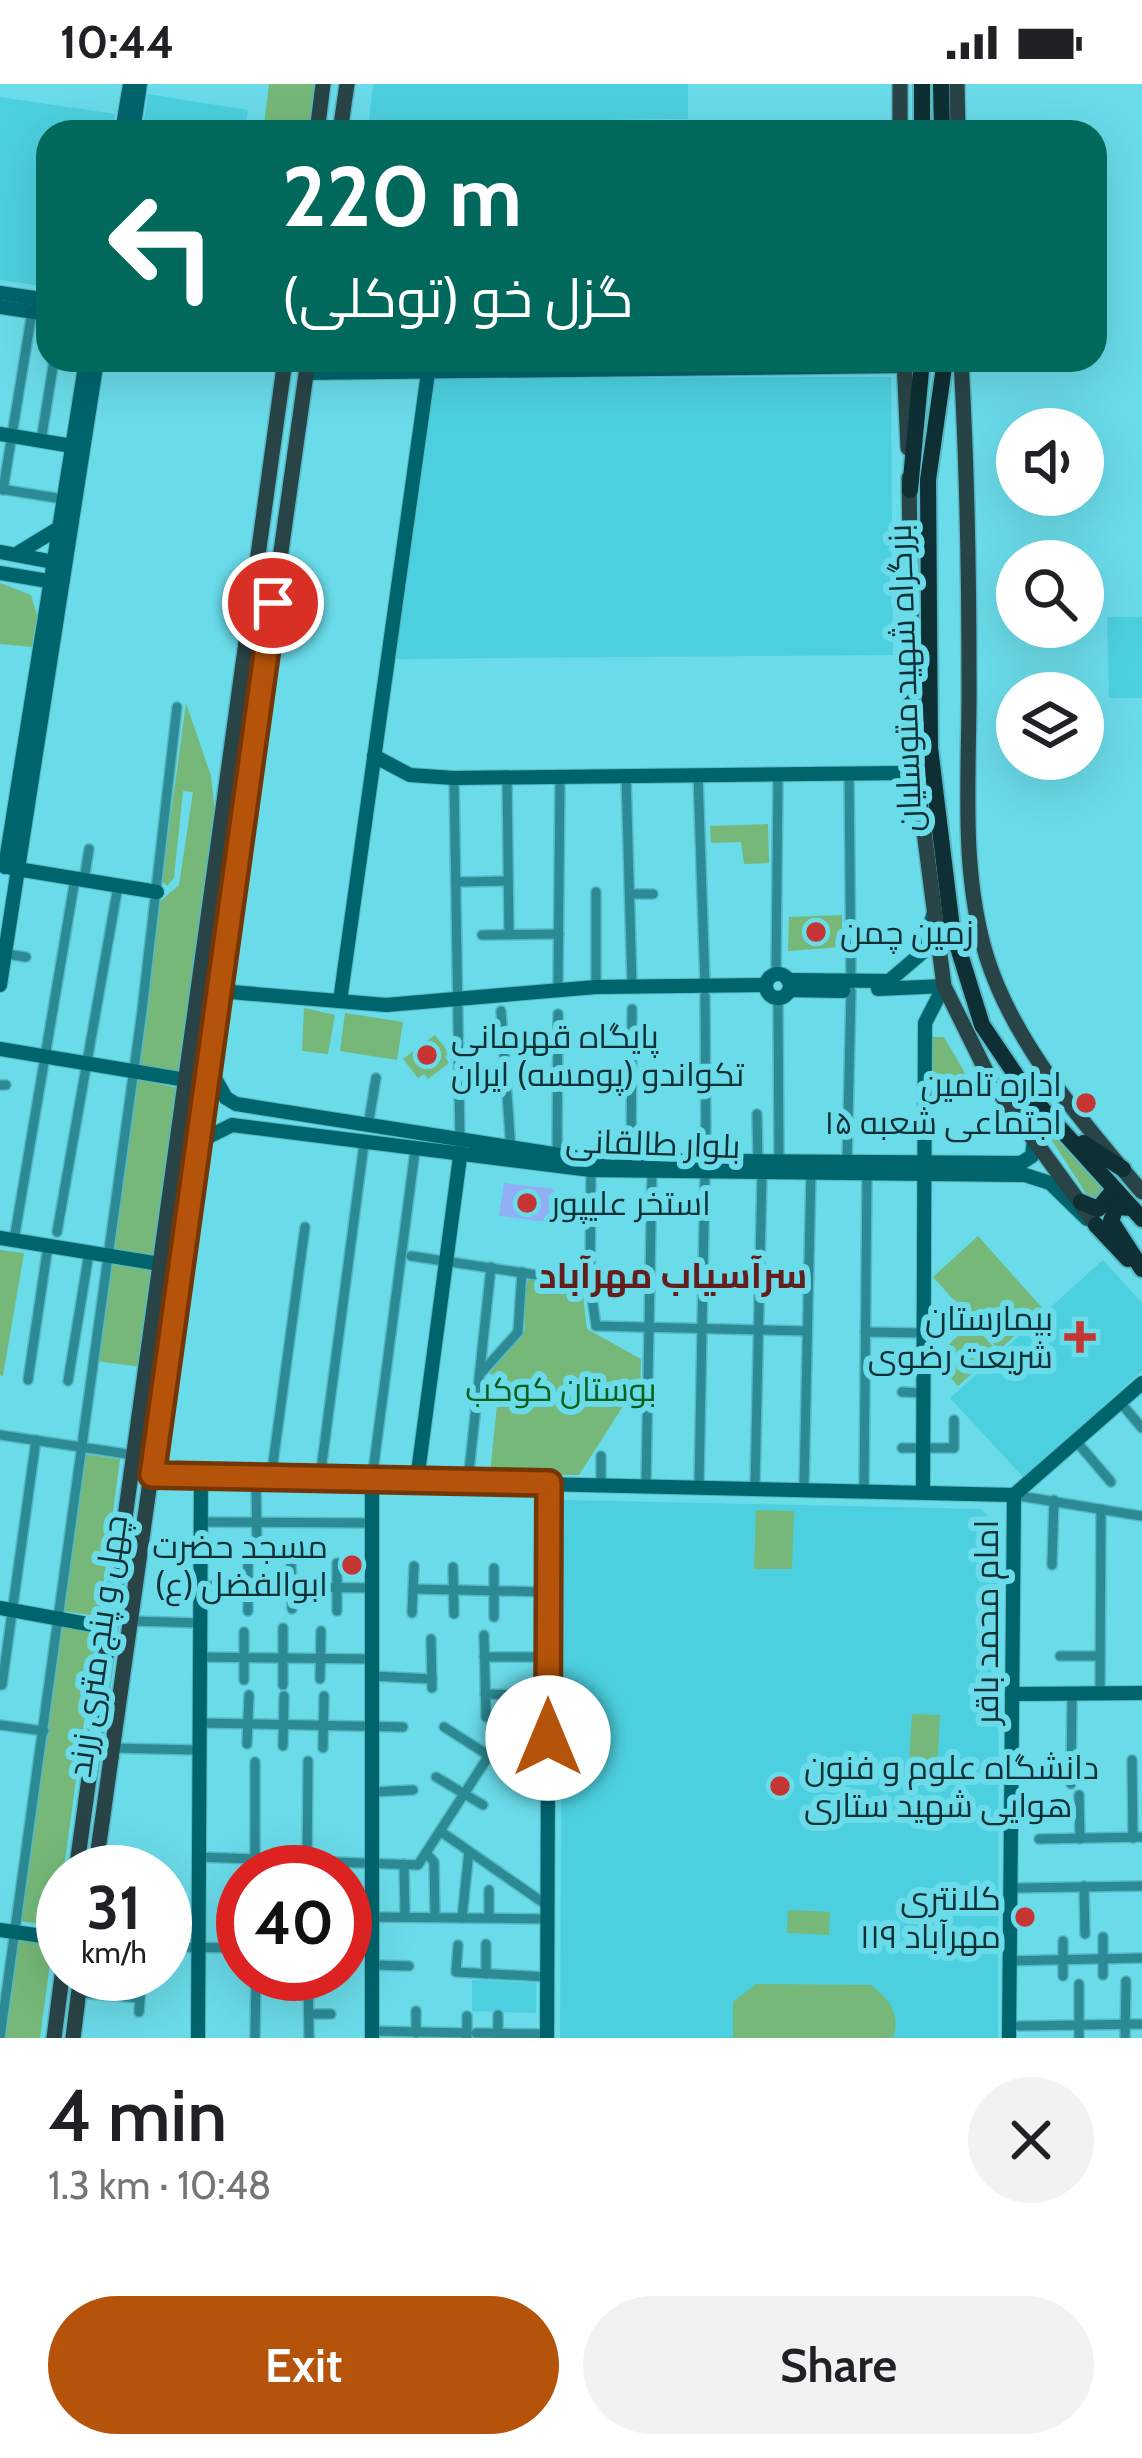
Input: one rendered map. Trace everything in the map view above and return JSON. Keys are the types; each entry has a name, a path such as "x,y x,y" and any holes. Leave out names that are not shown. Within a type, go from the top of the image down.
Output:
{"highway":[{"path":"922,84 922,120"},
{"path":"941,84 942,120"},
{"name":"بزرگراه شهید متوسلیان","path":"910,372 910,490"},
{"name":"بزرگراه شهید متوسلیان","path":"943,372 928,480 930,748 941,863 965,982 982,1025 1028,1093 1059,1127 1114,1173 1139,1206"},
{"path":"1081,1202 1091,1208 1106,1206 1114,1173"},
{"path":"1139,1206 1116,1208 1111,1221 1142,1270"},
{"path":"1096,1225 1142,1270"}],"main road":[{"path":"318,120 323,84"},
{"path":"342,120 347,84"},
{"path":"900,84 900,120"},
{"path":"957,84 958,120"},
{"name":"چهل و پنج متری زرند","path":"80,1845 283,372"},
{"name":"چهل و پنج متری زرند","path":"98,1845 306,372"},
{"path":"961,372 968,831 977,916 1008,1005 1114,1173"},
{"path":"910,490 917,786 944,986 991,1081 1096,1225"},
{"path":"208,917 214,940 223,937 228,926"},
{"path":"199,983 219,986"},
{"path":"54,2038 59,2001"},
{"path":"73,2038 78,2001"}],"street":[{"path":"124,120 130,84"},
{"path":"135,120 140,84"},
{"path":"0,292 36,298"},
{"path":"0,307 36,312"},
{"path":"36,327 6,435 1,489 63,500"},
{"path":"41,441 52,372"},
{"path":"58,562 59,528 84,372"},
{"path":"0,985 8,867 95,372"},
{"path":"408,372 472,372"},
{"path":"340,1001 428,373"},
{"path":"6,435 72,446"},
{"path":"6,553 34,547 59,528"},
{"path":"6,553 58,562"},
{"path":"0,573 55,582"},
{"path":"0,2038 8,1931 44,1731 157,892 177,707"},
{"path":"374,756 410,775 454,778 901,773"},
{"path":"848,1162 849,773"},
{"path":"698,775 705,990 699,1485"},
{"path":"778,775 779,1162"},
{"path":"626,776 632,985"},
{"path":"558,989 560,777"},
{"path":"417,1480 460,1150 454,778"},
{"path":"507,778 509,934"},
{"path":"88,849 7,1239 52,1239 89,1253 160,1264"},
{"path":"8,867 157,892"},
{"path":"456,882 508,881"},
{"path":"28,1380 118,886"},
{"path":"596,892 596,987"},
{"path":"631,894 653,893"},
{"path":"851,987 885,982 912,966 928,943 933,915"},
{"path":"482,934 559,934"},
{"path":"3,956 26,957"},
{"path":"219,986 386,1006 632,985 705,990 779,985 944,986 925,1023 923,1489"},
{"path":"632,1009 632,1161"},
{"path":"501,1011 511,1150"},
{"path":"557,1156 558,1014"},
{"path":"0,1049 186,1080"},
{"path":"198,1142 232,1125 225,1115 236,1104 226,1098 209,1068"},
{"path":"368,1126 376,1078"},
{"name":"بلوار طالقانی","path":"236,1104 368,1126 460,1150 652,1171 705,1166"},
{"path":"755,1486 757,1114"},
{"name":"بلوار طالقانی","path":"232,1125 415,1151 511,1150 591,1165 632,1161 867,1173 1024,1162 1034,1153 1034,1134"},
{"path":"320,1478 364,1144"},
{"path":"372,1845 372,1479 415,1151"},
{"name":"بلوار طالقانی","path":"760,1167 779,1162 848,1162 1039,1177 1096,1225"},
{"path":"591,1165 590,1278 592,1321 598,1326 807,1331"},
{"path":"646,1484 652,1171"},
{"path":"803,1487 811,1172"},
{"path":"864,1488 867,1173"},
{"path":"256,1551 256,1522 305,1227"},
{"path":"68,1381 89,1253"},
{"path":"411,1256 522,1272 609,1276"},
{"path":"468,1481 491,1267"},
{"path":"482,1372 518,1332 522,1272"},
{"path":"865,1332 924,1333"},
{"path":"1014,1495 1142,1383"},
{"path":"902,1392 923,1393"},
{"path":"1120,1402 1142,1428"},
{"path":"757,1407 774,1407"},
{"path":"906,1417 923,1416"},
{"path":"902,1448 953,1448 954,1420"},
{"path":"0,1435 134,1456"},
{"path":"2,1685 7,1610 36,1440"},
{"path":"1076,1441 1111,1481"},
{"path":"601,1484 602,1456"},
{"path":"152,1475 977,1490 1142,1516"},
{"path":"198,2038 200,1476"},
{"path":"372,2001 372,2035 548,2036 549,1483"},
{"path":"977,1490 1000,1505 1013,1534"},
{"name":"امام محمد باقر","path":"1014,1495 1010,1888 1014,2032"},
{"path":"1052,1565 1054,1500"},
{"path":"1100,1694 1101,1509"},
{"path":"200,1522 372,1523"},
{"path":"291,1559 292,1609"},
{"path":"337,1563 337,1610"},
{"path":"248,1564 248,1611"},
{"path":"412,1613 414,1566"},
{"path":"453,1567 454,1614"},
{"path":"494,1568 494,1617"},
{"path":"200,1586 373,1588"},
{"path":"414,1589 549,1592"},
{"path":"7,1610 109,1628"},
{"path":"132,1621 200,1623"},
{"path":"283,1628 283,1746"},
{"path":"320,1679 321,1630"},
{"path":"244,1632 244,1679"},
{"path":"484,1635 486,1717"},
{"path":"372,1676 432,1683 430,1639"},
{"path":"1060,1656 1100,1656"},
{"path":"200,1657 373,1659"},
{"path":"484,1657 548,1657"},
{"path":"1012,1694 1142,1693"},
{"path":"484,1694 548,1696"},
{"path":"1071,1784 1072,1694"},
{"path":"247,1744 249,1695"},
{"path":"322,1748 324,1696"},
{"path":"200,1723 403,1727"},
{"path":"0,1725 44,1731"},
{"path":"444,1727 521,1776"},
{"path":"111,1748 200,1750"},
{"path":"372,1863 418,1864 488,1757"},
{"path":"1040,1839 1137,1838 1132,1760"},
{"path":"308,1761 308,1845"},
{"path":"255,1762 255,1845"},
{"path":"436,1777 483,1805"},
{"path":"372,1792 412,1790"},
{"path":"1078,1796 1080,1839"},
{"path":"452,1812 465,1820"},
{"path":"440,1831 548,1912"},
{"path":"461,1918 469,1851"},
{"path":"426,1853 434,1862 435,1917"},
{"path":"199,1857 216,1858"},
{"path":"404,1864 405,1917"},
{"path":"1084,1886 1085,1934"},
{"path":"1010,1888 1142,1886"},
{"path":"489,1890 489,1918"},
{"path":"372,1917 489,1918 548,1912"},
{"path":"1103,1937 1103,1975"},
{"path":"1063,1941 1063,1976"},
{"path":"486,1944 486,1974"},
{"path":"458,1945 455,1972 548,1977"},
{"path":"192,1947 216,1947"},
{"path":"1010,1961 1142,1958"},
{"path":"372,1959 410,1966"},
{"path":"1125,2038 1126,1982"},
{"path":"1079,1984 1079,2038"},
{"path":"139,2012 140,2001"},
{"path":"255,2038 256,2001"},
{"path":"309,2001 309,2038"},
{"path":"416,2011 416,2035"},
{"path":"309,2014 332,2014"},
{"path":"498,2015 499,2036"},
{"path":"466,2016 470,2034"},
{"path":"1014,2032 1142,2024"}],"shaded area":[{"path":"373,84 688,84 688,119 369,120"},
{"path":"148,94 248,110 247,120 144,120"},
{"path":"0,97 115,114 114,120 36,120 36,285 0,280"},
{"path":"891,377 893,655 393,659 431,378"},
{"path":"1107,617 1142,617 1142,698 1109,698"},
{"name":"استخر علیپور","path":"504,1183 555,1189 548,1222 499,1216"},
{"name":"بیمارستان شریعت رضوی","path":"1103,1260 1142,1303 1142,1371 1024,1478 950,1398"},
{"name":"دانشگاه علوم و فنون هوایی شهید ستاری","path":"563,1500 982,1509 999,1533 998,2038 560,2038"},
{"path":"472,1980 536,1983 536,2013 472,2011"}],"green space":[{"path":"269,84 317,84 312,120 264,120"},
{"path":"0,583 31,595 37,615 32,647 0,644"},
{"path":"186,703 211,776 216,822 178,1075 137,1069 158,903 179,885 193,792 183,791 174,878 167,886 162,881"},
{"path":"768,824 769,863 744,864 741,842 711,843 710,826"},
{"name":"زمین چمن","path":"842,915 842,947 788,951 789,917"},
{"path":"304,1008 335,1015 328,1054 302,1051"},
{"path":"345,1013 403,1022 397,1060 340,1051"},
{"name":"پایگاه قهرمانی تکواندو (پومسه) ایران","path":"435,1035 449,1053 445,1057 449,1063 428,1079 424,1074 418,1078 403,1059"},
{"path":"931,1037 944,1037 972,1085 932,1090"},
{"path":"137,1079 178,1088 156,1257 112,1249"},
{"path":"1044,1118 1122,1203 1107,1226 1040,1122"},
{"path":"978,1236 1044,1310 999,1350 933,1277"},
{"path":"0,1250 24,1253 3,1376 0,1375"},
{"path":"110,1260 153,1267 141,1367 95,1361"},
{"name":"بوستان کوکب","path":"532,1276 582,1288 587,1329 641,1359 640,1396 627,1400 579,1475 490,1474 500,1375 489,1374 525,1330 525,1284"},
{"path":"972,1323 997,1351 958,1386 933,1359"},
{"path":"83,1454 120,1459 99,1616 62,1611"},
{"path":"756,1510 794,1511 792,1569 754,1569"},
{"path":"61,1625 97,1627 67,1845 36,1845 36,1923 19,1921"},
{"path":"912,1714 940,1715 937,1767 909,1766"},
{"path":"788,1910 830,1912 829,1935 787,1933"},
{"path":"16,1936 36,1939 36,2001 45,2001 40,2038 2,2038"},
{"path":"756,1984 871,1985 892,2008 893,2038 733,2038 733,2002"}],"place":[{"name":"زمین چمن","path":"816,932"},
{"name":"پایگاه قهرمانی تکواندو (پومسه) ایران","path":"427,1055"},
{"name":"اداره تامین اجتماعی شعبه ۱۵","path":"1086,1103"},
{"name":"استخر علیپور","path":"527,1203"},
{"name":"بیمارستان شریعت رضوی","path":"1080,1337"},
{"name":"مسجد حضرت ابوالفضل (ع)","path":"352,1565"},
{"name":"دانشگاه علوم و فنون هوایی شهید ستاری","path":"780,1786"},
{"name":"کلانتری ۱۱۹ مهرآباد","path":"1025,1917"}],"district":[{"name":"سرآسیاب مهرآباد","path":"673,1275"}],"route":[{"path":"273,603 152,1475 549,1483 548,1738"}]}
